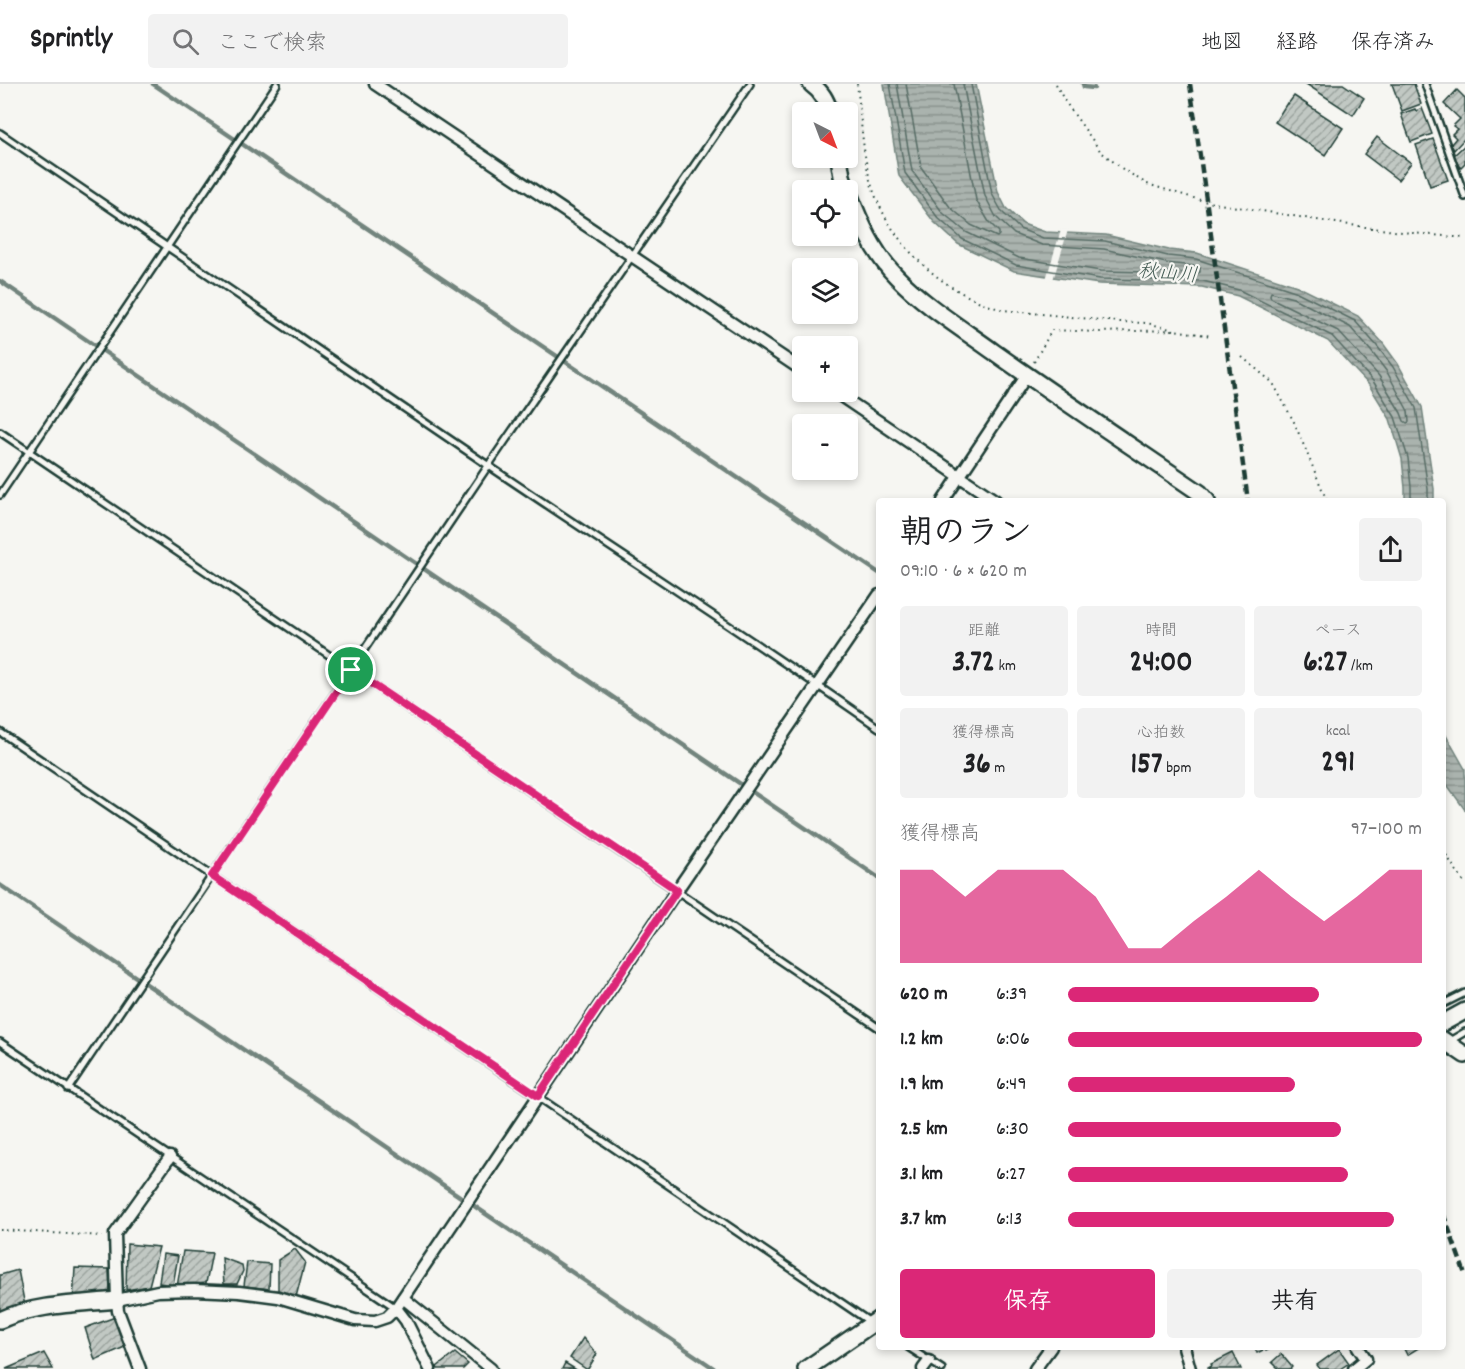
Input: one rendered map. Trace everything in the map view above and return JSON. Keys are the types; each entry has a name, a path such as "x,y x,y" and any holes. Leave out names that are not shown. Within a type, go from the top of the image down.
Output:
{"street":[{"path":"375,84 792,363"},
{"path":"812,84 821,92 826,102"},
{"path":"858,219 876,253 897,277 929,305 1204,498"},
{"path":"945,498 1027,375"},
{"path":"850,402 992,498"},
{"path":"0,1320 36,1308 117,1300 158,1291 194,1290 239,1292 278,1298 355,1320 375,1322 387,1317 403,1298 677,890 876,599"},
{"path":"1446,1021 1465,1011"},
{"path":"1446,1042 1465,1055"},
{"path":"140,1369 118,1311 115,1234 170,1157"},
{"path":"403,1298 491,1369"},
{"path":"396,1308 406,1321 430,1369"},
{"path":"806,1369 876,1323"},
{"path":"1035,1369 1049,1350"},
{"path":"1185,1350 1190,1369"},
{"path":"1354,1369 1366,1359 1360,1350"}],"lane":[{"path":"0,495 277,84"},
{"path":"68,1089 488,466 750,84"},
{"path":"1425,84 1465,197"},
{"path":"0,133 169,246 488,466 876,726"},
{"path":"0,432 876,1026"},
{"path":"0,732 876,1323"},
{"path":"1446,1002 1465,993"},
{"path":"1446,1041 1465,1032"},
{"path":"0,1042 396,1308"},
{"path":"911,1350 926,1365 942,1369"}],"path":[{"path":"857,84 870,179 876,197 886,218 902,242 939,279 964,295 1003,310 1147,323 1211,336"},
{"path":"1056,84 1064,100 1101,152 1147,184 1206,202 1347,225 1465,238"},
{"path":"1027,375 1052,330 1097,332 1174,330"},
{"path":"1242,357 1273,382 1294,422 1326,498"},
{"path":"1446,855 1465,884"},
{"path":"0,1230 101,1236 115,1234"}],"water":[{"name":"秋山川","path":"884,84 976,84 998,192 1006,208 1023,224 1045,232 1106,235 1169,250 1197,253 1297,286 1358,316 1398,364 1422,407 1434,498 1405,498 1402,459 1390,419 1369,385 1328,341 1238,296 1202,287 1099,284 1014,271 958,244 934,222 899,176"},
{"path":"1446,735 1465,769 1465,810 1446,783"}],"pier":[{"path":"1061,230 1068,230 1053,280 1046,279"}],"building":[{"path":"1306,84 1343,84 1364,98 1353,115"},
{"path":"1392,84 1414,84 1421,104 1402,111"},
{"path":"1457,90 1465,98 1465,138 1454,150 1451,144 1456,138 1452,134 1457,129 1453,126 1460,119 1444,104"},
{"path":"1294,96 1343,128 1325,155 1275,122"},
{"path":"1422,108 1432,134 1411,142 1401,114"},
{"path":"1377,137 1411,163 1398,180 1364,154"},
{"path":"1433,139 1448,180 1430,186 1416,145"},
{"path":"1465,145 1465,163 1460,168 1453,156"},
{"path":"127,1244 159,1247 149,1286 126,1290"},
{"path":"295,1249 305,1262 296,1297 278,1292 278,1260"},
{"path":"183,1251 212,1253 206,1283 177,1287"},
{"path":"163,1254 178,1256 173,1285 159,1283"},
{"path":"222,1258 242,1265 243,1271 237,1284 224,1284"},
{"path":"247,1262 270,1264 269,1289 244,1286"},
{"path":"75,1268 109,1269 110,1291 99,1302 73,1302"},
{"path":"18,1270 25,1306 0,1315 0,1275"},
{"path":"118,1316 127,1346 95,1360 85,1328"},
{"path":"583,1338 597,1354 588,1369 570,1358"},
{"path":"1338,1350 1349,1363 1340,1369 1320,1369 1317,1365"},
{"path":"1404,1350 1415,1350 1407,1355"},
{"path":"44,1353 53,1369 6,1369"},
{"path":"455,1353 468,1364 463,1369 438,1369 437,1367"},
{"path":"1233,1353 1241,1369 1208,1369 1212,1366 1211,1364"},
{"path":"1281,1354 1292,1367 1290,1369 1279,1369 1272,1362"},
{"path":"565,1363 575,1369 562,1369"}],"waterway":[{"path":"153,84 876,571"},
{"path":"1083,84 1084,87 1094,88"},
{"path":"0,281 876,876"},
{"path":"0,885 715,1369"}],"railway":[{"path":"1190,84 1248,498"},
{"path":"1446,1221 1465,1274"}],"route":[{"path":"351,670 677,890 538,1096 212,876 351,670"}]}
